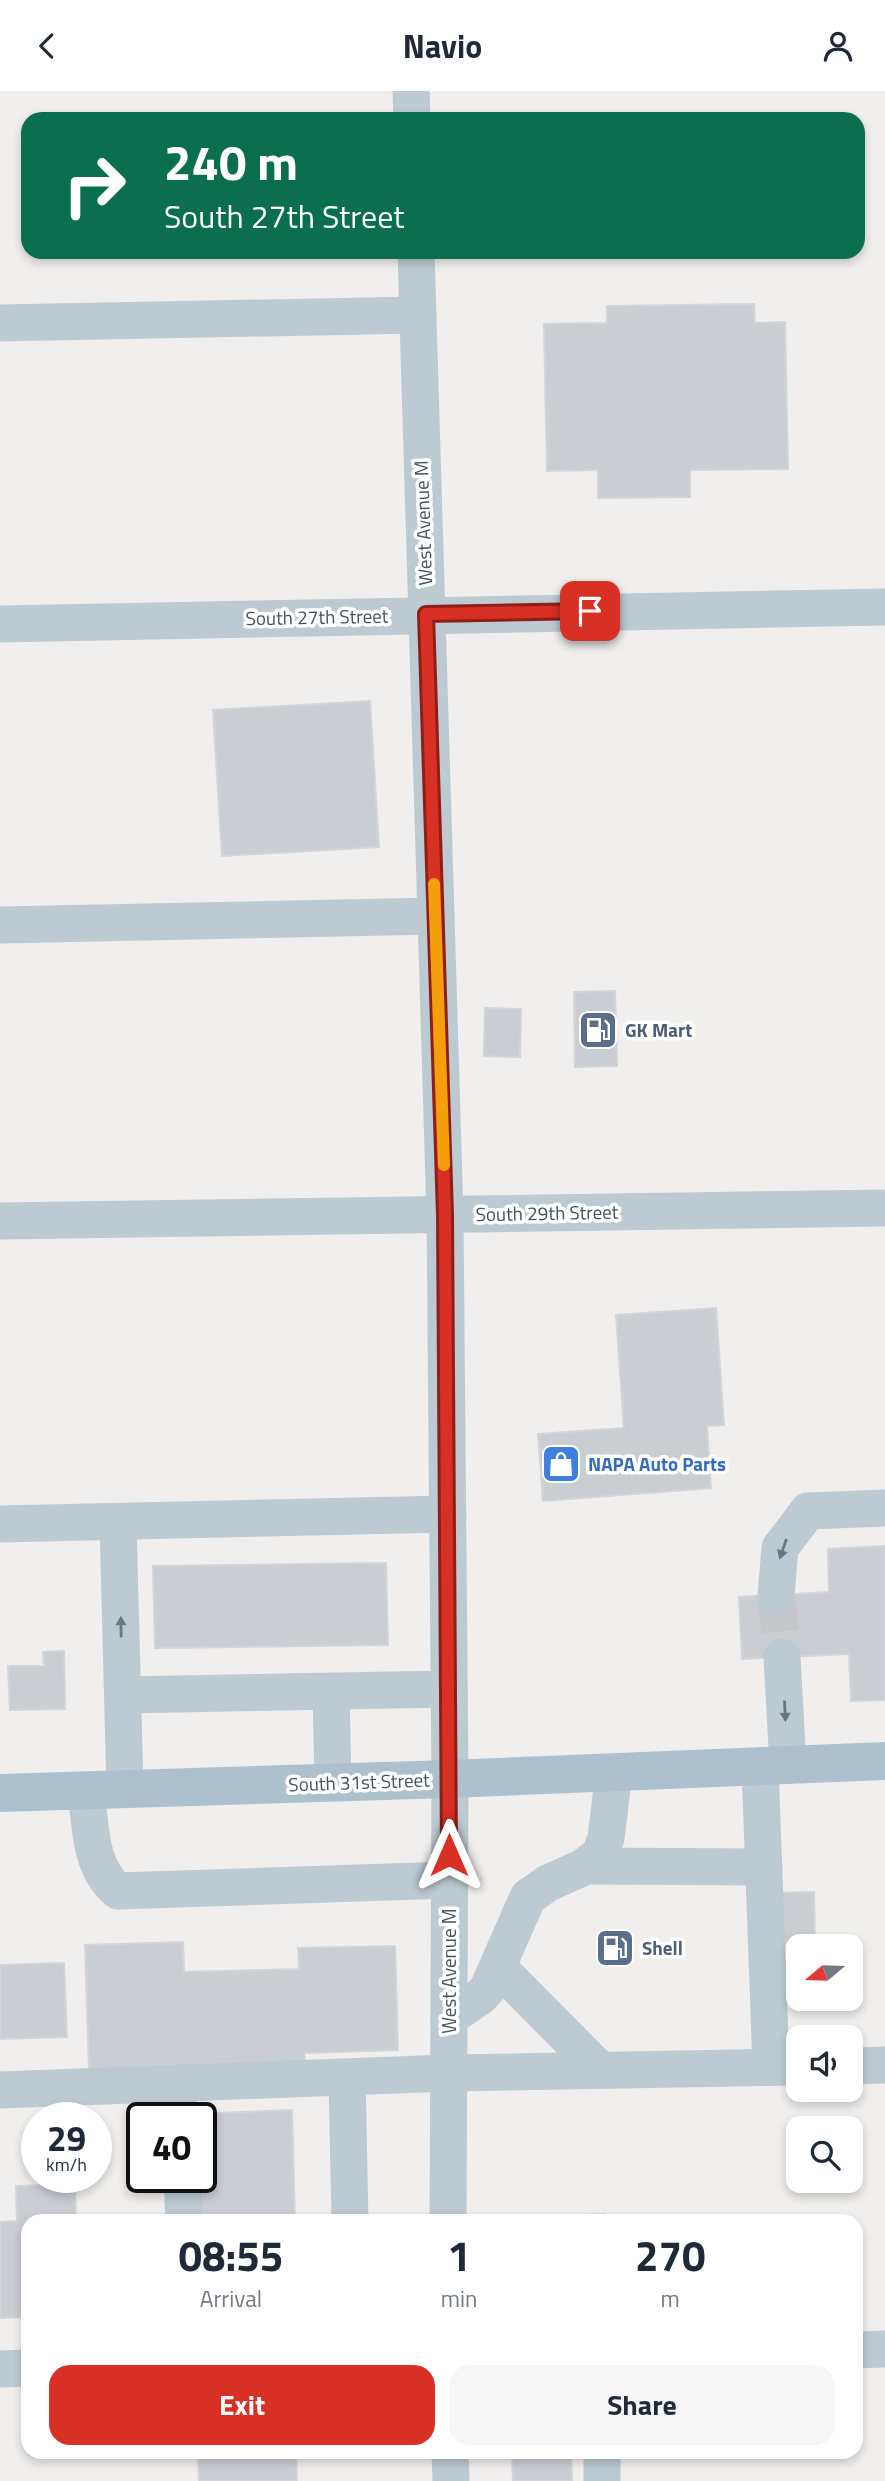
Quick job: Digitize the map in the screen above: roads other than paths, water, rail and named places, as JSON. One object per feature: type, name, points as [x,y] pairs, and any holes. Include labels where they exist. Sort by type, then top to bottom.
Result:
[{"type":"main road","name":"South 31st Street","points":[[0,1793],[450,1779],[885,1761]]},
{"type":"street","points":[[411,91],[412,112]]},
{"type":"street","name":"West Avenue M","points":[[416,259],[445,1215],[450,1779],[448,2214]]},
{"type":"street","points":[[0,323],[418,314]]},
{"type":"street","name":"South 27th Street","points":[[0,624],[885,607]]},
{"type":"street","points":[[0,925],[436,916]]},
{"type":"street","name":"South 29th Street","points":[[0,1221],[885,1208]]},
{"type":"street","points":[[776,1595],[780,1548],[808,1511],[885,1508]]},
{"type":"street","points":[[0,1524],[447,1514]]},
{"type":"street","points":[[118,1522],[125,1789]]},
{"type":"street","points":[[0,2090],[178,2101],[348,2078],[449,2073],[785,2067],[764,1867],[782,1657]]},
{"type":"street","points":[[123,1695],[449,1689]]},
{"type":"street","points":[[331,1691],[333,1783]]},
{"type":"street","points":[[449,2018],[480,1997],[498,1967],[528,1897],[548,1883],[585,1866],[604,1847],[614,1772]]},
{"type":"street","points":[[86,1791],[96,1862],[105,1881],[118,1891],[449,1880]]},
{"type":"street","points":[[585,1866],[764,1867]]},
{"type":"street","points":[[498,1967],[600,2070]]},
{"type":"street","points":[[863,2066],[885,2065]]},
{"type":"street","points":[[348,2078],[350,2214]]},
{"type":"street","points":[[183,2193],[184,2214]]},
{"type":"street","points":[[863,2350],[885,2349]]},
{"type":"street","points":[[0,2369],[21,2368]]},
{"type":"street","points":[[450,2459],[451,2481]]},
{"type":"street","points":[[602,2481],[603,2459]]},
{"type":"tunnel","points":[[776,1595],[782,1657]]},
{"type":"place","name":"GK Mart","points":[[598,1030]]},
{"type":"place","name":"NAPA Auto Parts","points":[[561,1464]]},
{"type":"place","name":"Shell","points":[[615,1948]]}]
